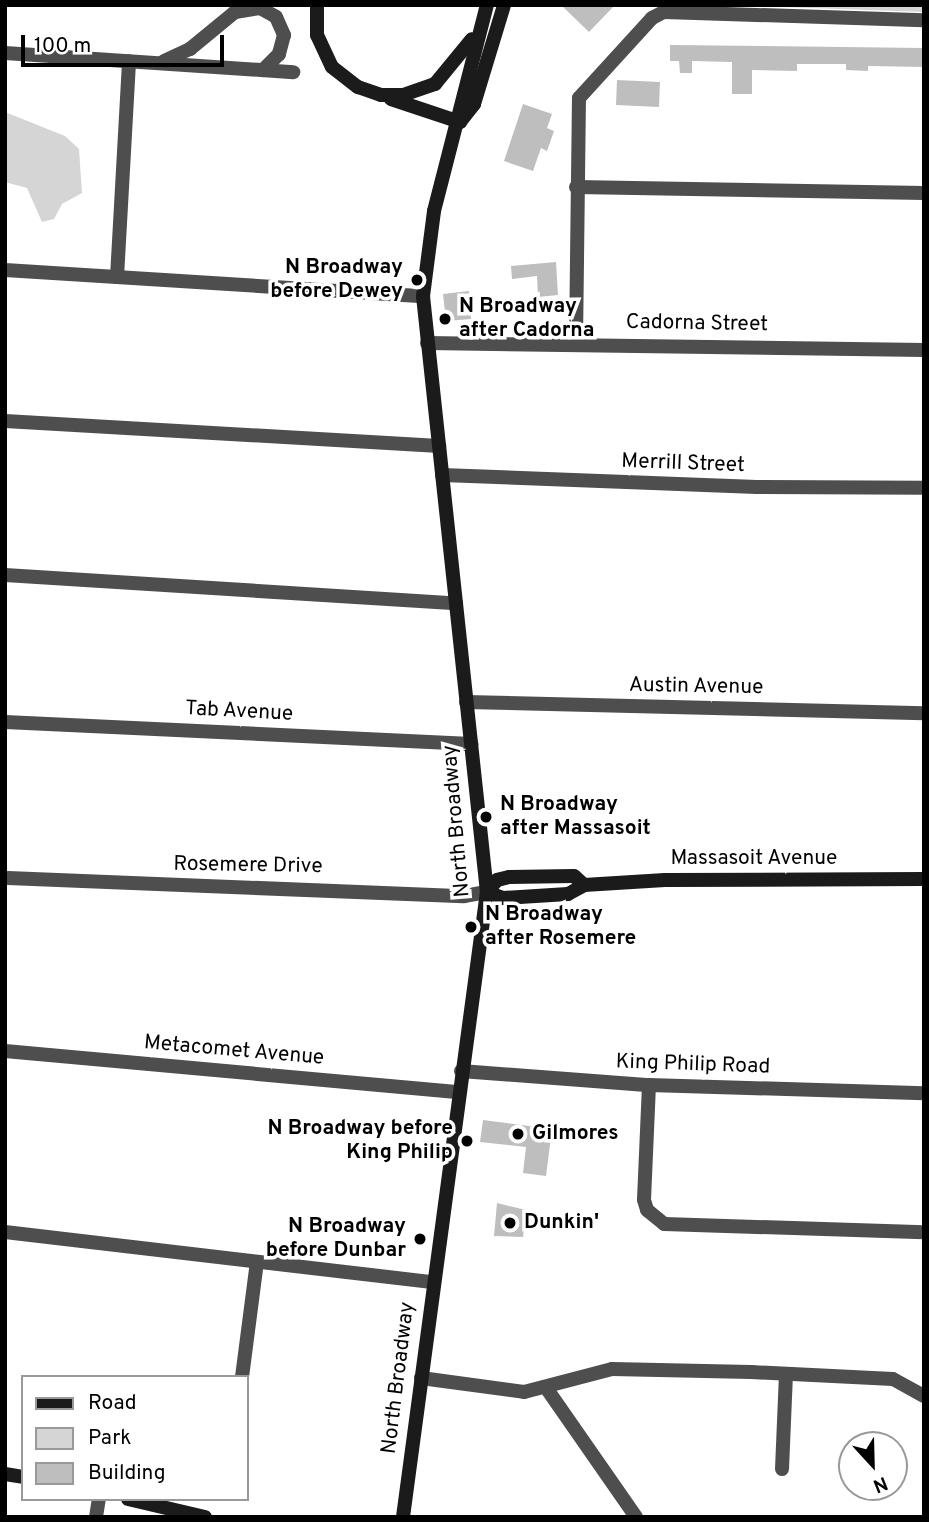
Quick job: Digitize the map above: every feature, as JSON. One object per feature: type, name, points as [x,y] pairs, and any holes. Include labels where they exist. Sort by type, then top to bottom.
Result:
[{"type":"main road","points":[[317,5],[317,36],[326,57],[339,74],[369,92],[460,122]]},
{"type":"main road","points":[[369,92],[403,96],[435,83],[465,51],[487,5]]},
{"type":"main road","name":"North Broadway","points":[[402,1517],[487,892],[423,296],[434,211],[460,122],[461,100],[487,5]]},
{"type":"main road","name":"North Broadway","points":[[460,122],[474,103],[504,5]]},
{"type":"main road","name":"Massasoit Avenue","points":[[487,892],[503,898],[568,894],[584,885],[924,879]]},
{"type":"main road","points":[[137,1501],[205,1517]]},
{"type":"street","points":[[156,63],[190,49],[234,12],[260,8],[273,14],[284,35],[279,54],[263,71]]},
{"type":"street","points":[[576,342],[579,99],[658,13],[924,20]]},
{"type":"street","points":[[5,53],[293,72]]},
{"type":"street","points":[[117,277],[129,61]]},
{"type":"street","points":[[576,187],[924,193]]},
{"type":"street","points":[[5,270],[423,296]]},
{"type":"street","name":"Cadorna Street","points":[[427,343],[576,342],[924,350]]},
{"type":"street","points":[[5,421],[439,446]]},
{"type":"street","name":"Merrill Street","points":[[442,475],[716,486],[924,488]]},
{"type":"street","points":[[5,575],[456,603]]},
{"type":"street","name":"Austin Avenue","points":[[466,702],[924,713]]},
{"type":"street","name":"Tab Avenue","points":[[5,722],[471,744]]},
{"type":"street","name":"Rosemere Drive","points":[[8,878],[464,896],[487,892]]},
{"type":"street","name":"Metacomet Avenue","points":[[5,1051],[459,1092]]},
{"type":"street","name":"King Philip Road","points":[[461,1071],[649,1085],[924,1093]]},
{"type":"street","points":[[649,1085],[644,1200],[647,1210],[664,1224],[924,1232]]},
{"type":"street","points":[[5,1232],[432,1282]]},
{"type":"street","points":[[242,1375],[257,1262]]},
{"type":"street","points":[[421,1378],[524,1392],[547,1389],[612,1369],[786,1375],[893,1379],[924,1396]]},
{"type":"street","points":[[782,1469],[786,1375]]},
{"type":"street","points":[[547,1389],[636,1517]]},
{"type":"green space","points":[[924,5],[924,12],[756,6]]},
{"type":"green space","points":[[5,112],[65,136],[79,149],[82,193],[62,204],[54,219],[42,222],[27,188],[5,182]]},
{"type":"building","points":[[561,5],[615,5],[589,32]]},
{"type":"building","points":[[670,45],[924,48],[924,67],[868,66],[868,71],[846,70],[846,64],[797,64],[797,71],[752,70],[752,94],[732,94],[732,62],[692,61],[692,73],[680,73],[679,61],[670,61]]},
{"type":"building","points":[[617,80],[660,82],[659,107],[616,105]]},
{"type":"building","points":[[523,104],[552,114],[547,128],[554,131],[547,151],[541,148],[533,171],[504,161]]},
{"type":"building","points":[[556,262],[558,295],[538,297],[537,276],[512,279],[511,266]]},
{"type":"building","points":[[469,291],[471,319],[446,321],[443,294]]},
{"type":"building","points":[[483,1120],[552,1129],[546,1176],[523,1173],[526,1147],[480,1142]]},
{"type":"building","name":"Dunkin'","points":[[497,1203],[526,1210],[523,1237],[494,1236]]},
{"type":"place","name":"N Broadway before Dewey","points":[[417,280]]},
{"type":"place","name":"N Broadway after Cadorna","points":[[445,319]]},
{"type":"place","name":"N Broadway after Massasoit","points":[[486,817]]},
{"type":"place","name":"N Broadway after Rosemere","points":[[471,927]]},
{"type":"place","name":"Gilmores","points":[[518,1134]]},
{"type":"place","name":"N Broadway before King Philip","points":[[467,1141]]},
{"type":"place","name":"Dunkin'","points":[[510,1223]]},
{"type":"place","name":"N Broadway before Dunbar","points":[[420,1239]]}]
